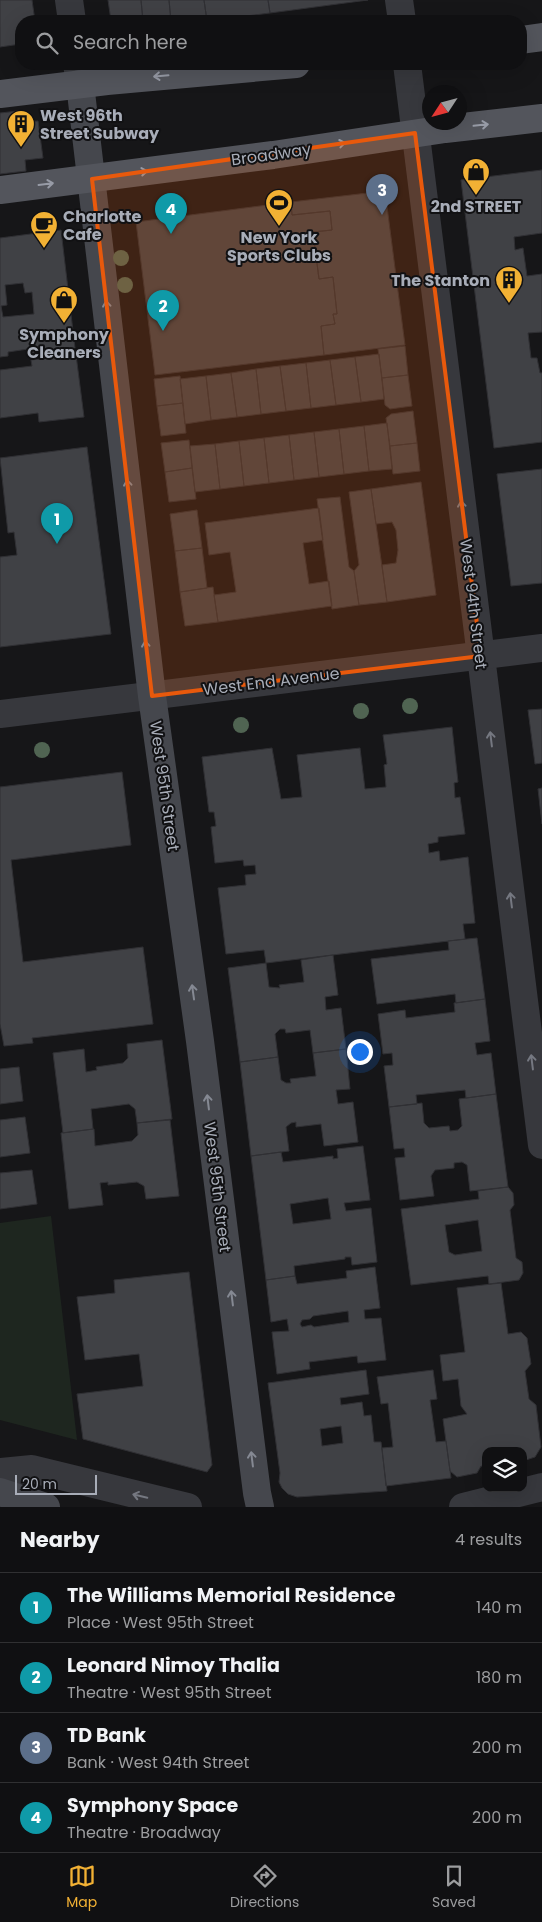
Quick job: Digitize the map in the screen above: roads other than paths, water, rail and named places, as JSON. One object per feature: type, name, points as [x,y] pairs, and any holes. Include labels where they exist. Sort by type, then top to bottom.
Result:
[{"type":"main road","points":[[527,39],[542,37]]},
{"type":"main road","points":[[0,94],[78,74],[165,70]]},
{"type":"main road","name":"West 95th Street","points":[[78,74],[152,696],[200,1041],[255,1483],[260,1507]]},
{"type":"main road","name":"Broadway","points":[[0,190],[92,179],[415,133],[542,118]]},
{"type":"main road","points":[[0,1492],[46,1507]]},
{"type":"street","points":[[69,0],[71,15]]},
{"type":"street","points":[[399,0],[401,15]]},
{"type":"street","name":"West 94th Street","points":[[408,70],[542,1145]]},
{"type":"street","name":"West End Avenue","points":[[0,714],[542,648]]},
{"type":"street","points":[[0,1472],[32,1469],[188,1507]]},
{"type":"street","points":[[463,1507],[542,1487]]},
{"type":"place","name":"West 96th Street Subway","points":[[21,148]]},
{"type":"place","name":"2nd STREET","points":[[476,196]]},
{"type":"place","name":"TD Bank","points":[[382,215]]},
{"type":"place","name":"New York Sports Clubs","points":[[279,227]]},
{"type":"place","name":"Symphony Space","points":[[171,234]]},
{"type":"place","name":"Charlotte Cafe","points":[[44,249]]},
{"type":"place","name":"The Stanton","points":[[509,304]]},
{"type":"place","name":"Symphony Cleaners","points":[[64,324]]},
{"type":"place","name":"Leonard Nimoy Thalia","points":[[163,331]]},
{"type":"place","name":"The Williams Memorial Residence","points":[[57,544]]}]
